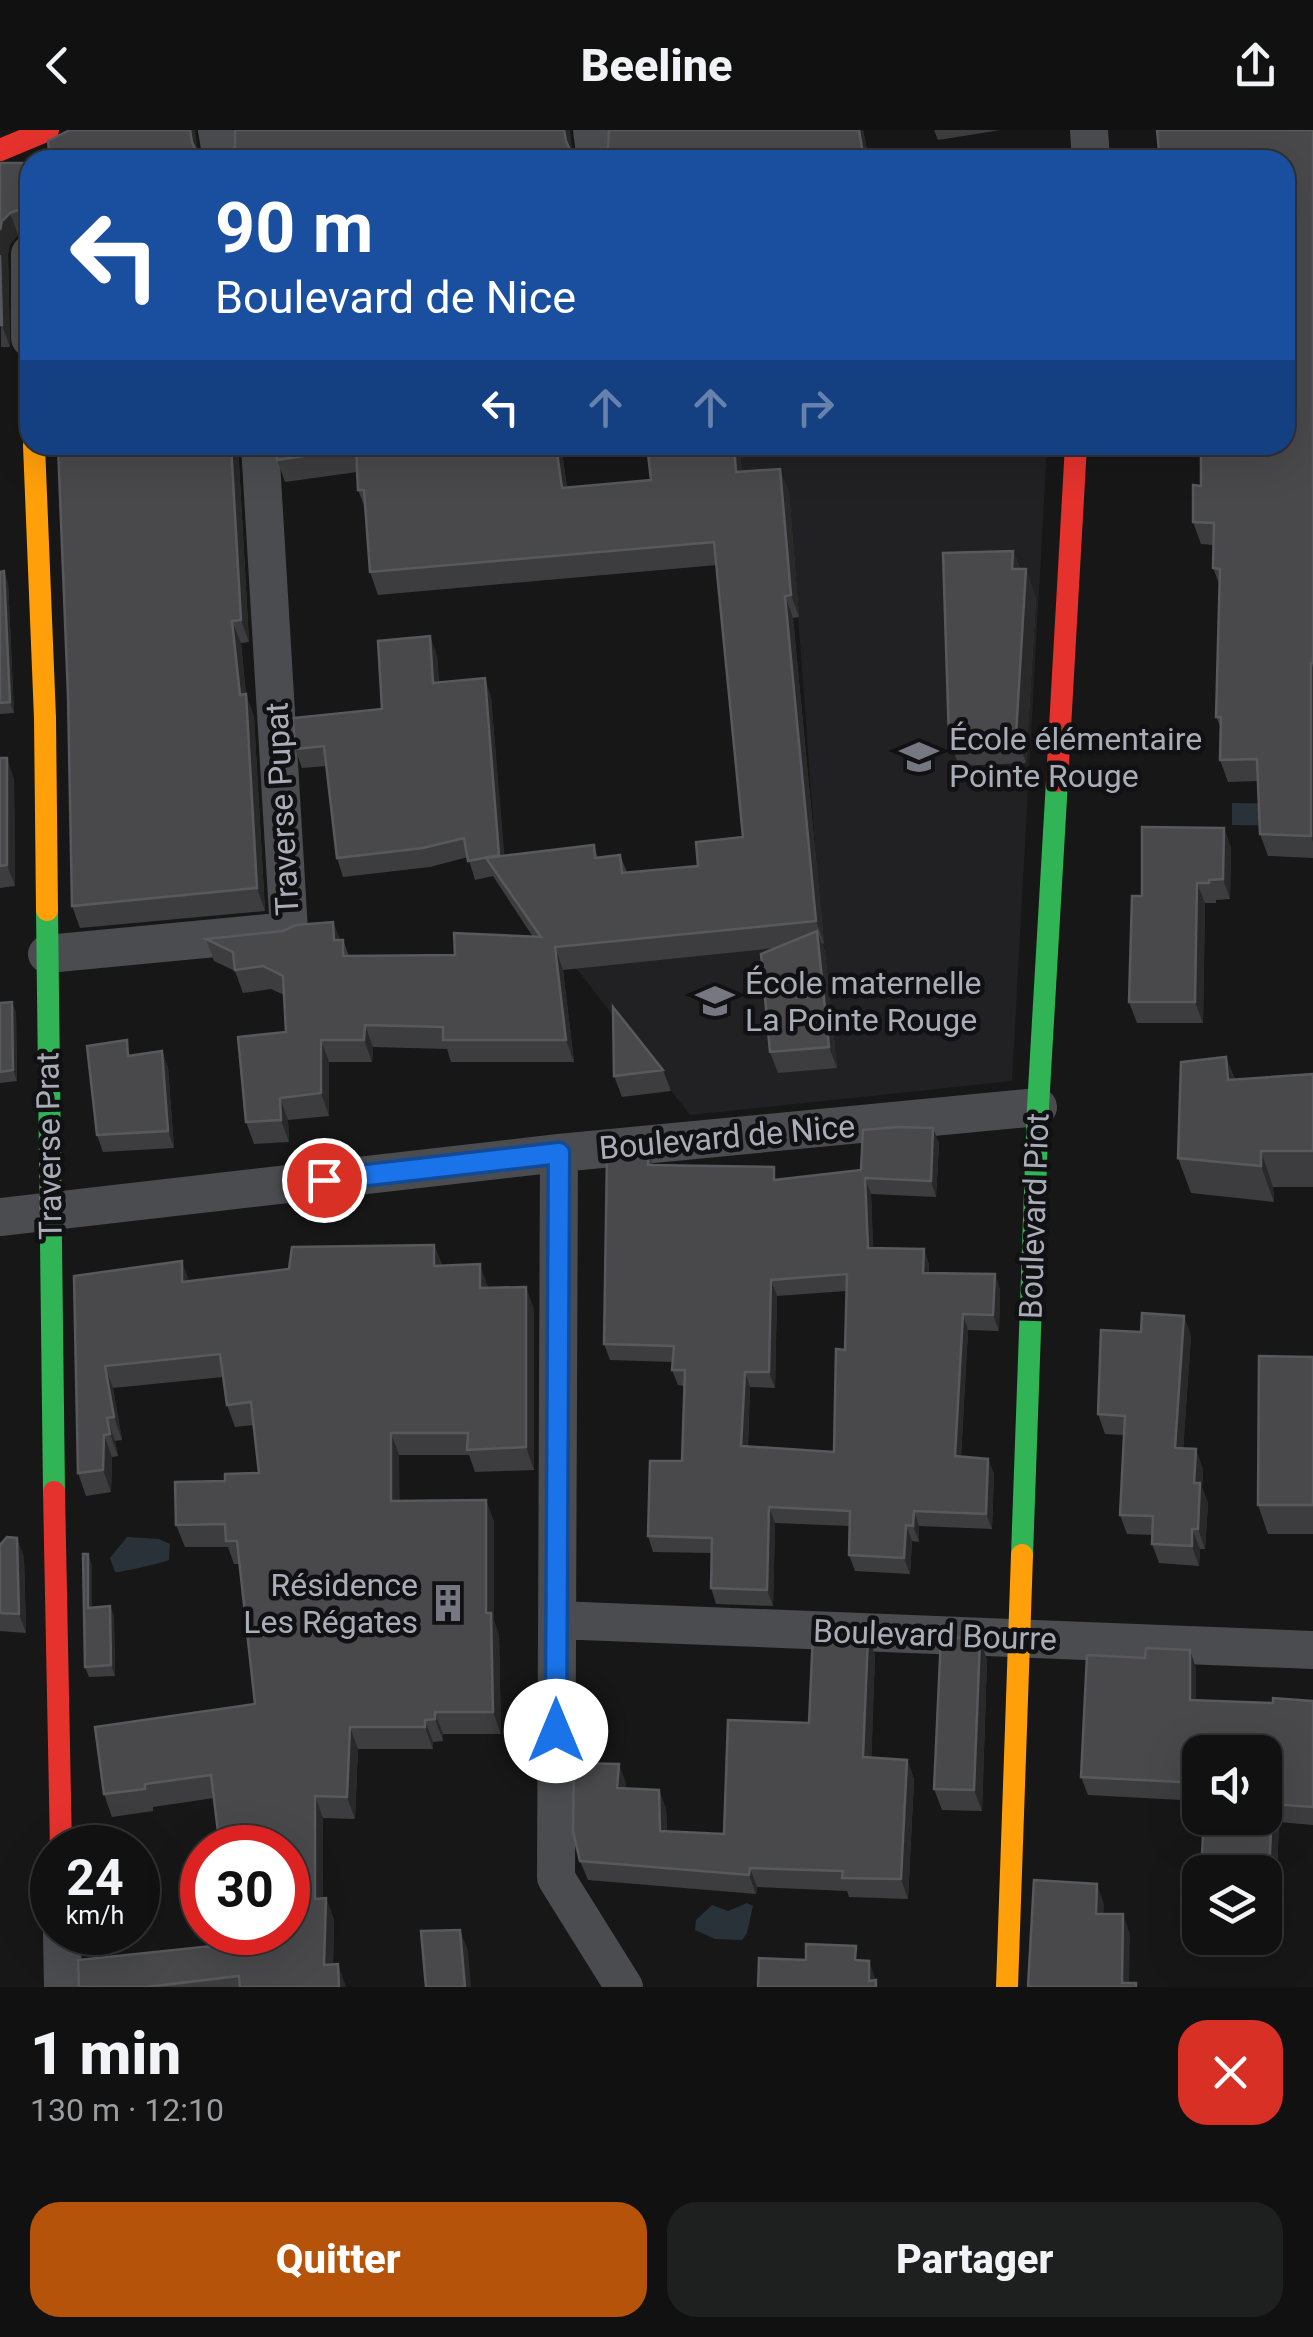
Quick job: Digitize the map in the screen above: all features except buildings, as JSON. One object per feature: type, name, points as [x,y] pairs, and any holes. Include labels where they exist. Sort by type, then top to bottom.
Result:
[{"type":"street","name":"Traverse Prat","points":[[44,455],[49,1211],[61,1825]]},
{"type":"street","name":"Traverse Pupat","points":[[47,954],[289,931],[261,455]]},
{"type":"street","name":"Boulevard Piot","points":[[1007,1987],[1038,1108],[1075,455]]},
{"type":"street","name":"Boulevard de Nice","points":[[0,1216],[559,1153],[1038,1108]]},
{"type":"street","points":[[559,1153],[556,1878],[624,1987]]},
{"type":"street","name":"Boulevard Bourre","points":[[557,1620],[1313,1650]]},
{"type":"street","points":[[62,1955],[63,1987]]},
{"type":"shaded area","name":"École élémentaire Pointe Rouge","points":[[682,455],[1046,455],[1012,1081],[690,1115],[528,906],[817,873],[789,492]]},
{"type":"shaded area","points":[[1232,803],[1286,804],[1286,826],[1232,825]]},
{"type":"shaded area","points":[[127,1537],[159,1539],[170,1544],[169,1560],[115,1572],[110,1558]]},
{"type":"shaded area","points":[[747,1903],[753,1906],[742,1940],[715,1939],[695,1930],[696,1920],[712,1905],[728,1911]]},
{"type":"traffic: fast","points":[[1022,1555],[1038,1107],[1057,781]]},
{"type":"traffic: fast","points":[[47,910],[54,1492]]},
{"type":"traffic: slow","points":[[34,455],[45,718],[47,910]]},
{"type":"traffic: slow","points":[[1007,1987],[1022,1555]]},
{"type":"traffic: jam","points":[[0,150],[48,130]]},
{"type":"traffic: jam","points":[[1057,781],[1075,455]]},
{"type":"traffic: jam","points":[[54,1492],[61,1825]]},
{"type":"place","name":"École élémentaire Pointe Rouge","points":[[919,757]]},
{"type":"place","name":"École maternelle La Pointe Rouge","points":[[715,1001]]},
{"type":"place","name":"Résidence Les Régates","points":[[448,1603]]},
{"type":"route","points":[[324,1180],[559,1153],[556,1731]]}]
